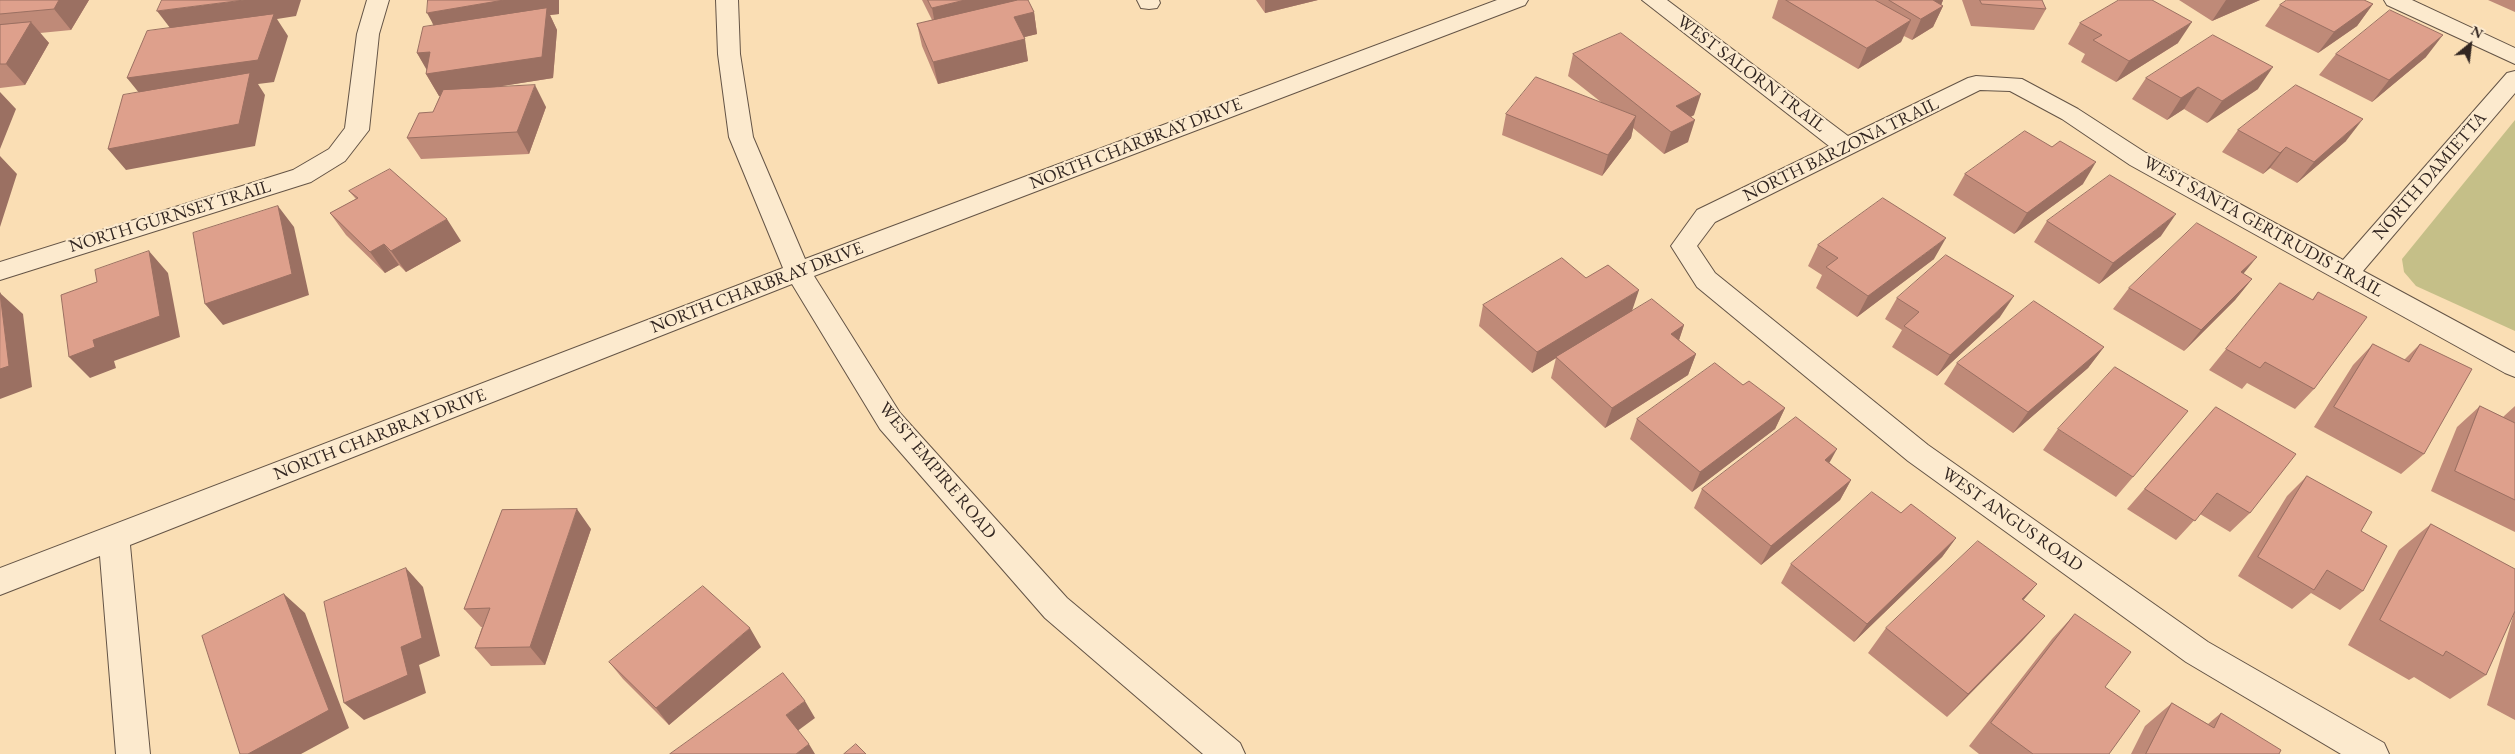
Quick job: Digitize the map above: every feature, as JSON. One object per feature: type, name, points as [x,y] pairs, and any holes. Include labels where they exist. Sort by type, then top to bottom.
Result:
[{"type":"street","name":"NORTH GURNSEY TRAIL","points":[[0,271],[302,176],[336,155],[357,130],[368,34],[378,0]]},
{"type":"street","name":"WEST EMPIRE ROAD","points":[[727,0],[728,54],[741,136],[798,272],[890,420],[1056,608],[1228,754]]},
{"type":"street","name":"NORTH CHARBRAY DRIVE","points":[[0,582],[798,272],[1517,0]]},
{"type":"street","name":"WEST SALORN TRAIL","points":[[1653,0],[1848,148]]},
{"type":"street","points":[[2395,0],[2515,58]]},
{"type":"street","name":"NORTH DAMIETTA","points":[[2346,274],[2515,78]]},
{"type":"street","name":"NORTH BARZONA TRAIL","points":[[1684,246],[1706,216],[1848,148],[1976,83],[2014,84]]},
{"type":"street","name":"WEST SANTA GERTRUDIS TRAIL","points":[[2014,84],[2070,114],[2138,159],[2515,366]]},
{"type":"street","name":"WEST ANGUS ROAD","points":[[1684,246],[1706,280],[1918,453],[2197,652],[2372,754]]},
{"type":"street","points":[[114,538],[132,754]]},
{"type":"shaded area","points":[[2515,120],[2515,331],[2416,286],[2404,272],[2402,259]]},
{"type":"building","points":[[0,0],[59,0],[54,9],[0,14]]},
{"type":"building","points":[[162,0],[244,0],[157,11]]},
{"type":"building","points":[[428,0],[504,0],[427,13]]},
{"type":"building","points":[[928,0],[965,0],[932,8]]},
{"type":"building","points":[[1018,0],[1028,0],[1034,12],[1014,17],[1025,39],[933,62],[917,24]]},
{"type":"building","points":[[1786,0],[1875,0],[1911,20],[1867,48]]},
{"type":"building","points":[[1889,0],[1933,0],[1943,6],[1921,19]]},
{"type":"building","points":[[1980,0],[2042,0],[2046,9],[1982,4]]},
{"type":"building","points":[[2119,0],[2152,0],[2192,22],[2129,61],[2093,40],[2102,35],[2080,23]]},
{"type":"building","points":[[2287,0],[2364,0],[2373,4],[2334,32],[2280,5]]},
{"type":"building","points":[[547,8],[542,57],[426,74],[430,52],[417,53],[423,27]]},
{"type":"building","points":[[2390,10],[2443,35],[2389,80],[2336,54]]},
{"type":"building","points":[[274,14],[258,60],[127,78],[147,31]]},
{"type":"building","points":[[31,22],[6,64],[0,64],[0,25]]},
{"type":"building","points":[[1621,33],[1701,94],[1676,106],[1695,120],[1671,132],[1573,54]]},
{"type":"building","points":[[2213,35],[2273,67],[2222,101],[2198,87],[2181,98],[2146,78]]},
{"type":"building","points":[[250,73],[239,124],[108,149],[123,95]]},
{"type":"building","points":[[1536,77],[1636,116],[1608,155],[1506,114]]},
{"type":"building","points":[[535,85],[517,132],[407,138],[419,113],[433,112],[443,90]]},
{"type":"building","points":[[2296,85],[2363,119],[2314,162],[2286,147],[2280,153],[2238,130]]},
{"type":"building","points":[[2025,131],[2052,147],[2060,141],[2096,162],[2027,213],[1965,174]]},
{"type":"building","points":[[390,169],[447,219],[391,251],[384,244],[370,252],[330,213],[358,198],[349,191]]},
{"type":"building","points":[[2110,175],[2176,214],[2113,263],[2047,221]]},
{"type":"building","points":[[1883,198],[1946,238],[1868,296],[1826,267],[1838,258],[1818,245]]},
{"type":"building","points":[[278,206],[292,274],[205,304],[193,233]]},
{"type":"building","points":[[2197,223],[2257,257],[2241,272],[2252,279],[2201,330],[2129,288]]},
{"type":"building","points":[[149,251],[160,316],[93,340],[95,347],[69,357],[61,295],[97,282],[95,270]]},
{"type":"building","points":[[1946,255],[2014,296],[1950,355],[1904,326],[1919,312],[1897,298]]},
{"type":"building","points":[[1562,258],[1586,278],[1608,265],[1639,290],[1537,352],[1483,305]]},
{"type":"building","points":[[2280,283],[2313,300],[2318,292],[2367,317],[2314,389],[2265,362],[2260,368],[2226,349]]},
{"type":"building","points":[[0,293],[9,366],[0,369]]},
{"type":"building","points":[[1652,299],[1684,325],[1671,334],[1696,354],[1612,408],[1556,357]]},
{"type":"building","points":[[2034,301],[2104,347],[2028,412],[1957,363]]},
{"type":"building","points":[[2373,344],[2409,362],[2420,344],[2472,369],[2424,454],[2334,407]]},
{"type":"building","points":[[1715,363],[1743,385],[1749,381],[1785,408],[1700,472],[1637,419]]},
{"type":"building","points":[[2115,367],[2188,411],[2133,477],[2058,429]]},
{"type":"building","points":[[2480,406],[2515,423],[2515,500],[2455,471]]},
{"type":"building","points":[[2216,407],[2296,454],[2250,513],[2217,493],[2195,521],[2145,489]]},
{"type":"building","points":[[1796,417],[1837,449],[1825,460],[1851,480],[1771,546],[1702,489]]},
{"type":"building","points":[[2307,476],[2372,512],[2361,531],[2387,546],[2363,591],[2327,570],[2314,590],[2258,557]]},
{"type":"building","points":[[1872,492],[1901,513],[1911,504],[1956,538],[1867,624],[1791,564]]},
{"type":"building","points":[[577,509],[530,647],[475,648],[490,608],[464,609],[502,510]]},
{"type":"building","points":[[2431,524],[2515,569],[2515,611],[2486,675],[2446,651],[2443,656],[2380,620]]},
{"type":"building","points":[[1978,541],[2037,584],[2022,599],[2045,616],[1968,694],[1886,628]]},
{"type":"building","points":[[406,568],[422,638],[401,647],[408,675],[344,703],[324,602]]},
{"type":"building","points":[[703,586],[750,628],[656,708],[609,662]]},
{"type":"building","points":[[284,594],[329,710],[248,754],[240,754],[202,636]]},
{"type":"building","points":[[2075,614],[2131,652],[2105,687],[2140,711],[2109,754],[2033,754],[1991,723]]},
{"type":"building","points":[[783,673],[805,701],[786,715],[809,744],[796,754],[670,754]]},
{"type":"building","points":[[2172,703],[2214,728],[2221,713],[2281,750],[2279,754],[2146,754]]},
{"type":"building","points":[[856,744],[866,754],[844,754]]}]
